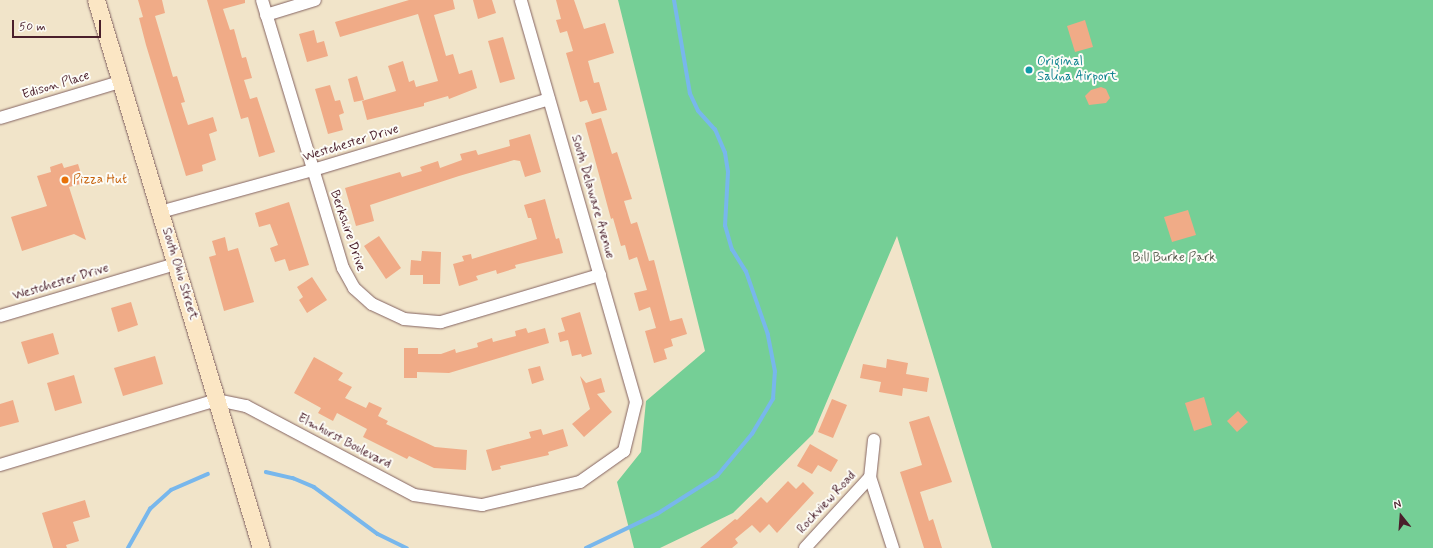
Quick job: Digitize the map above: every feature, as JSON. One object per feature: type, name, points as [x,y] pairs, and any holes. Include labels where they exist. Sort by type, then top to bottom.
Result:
[{"type":"main road","name":"South Ohio Street","points":[[96,0],[261,548]]},
{"type":"street","name":"Berkshire Drive","points":[[262,0],[342,268],[354,288],[372,304],[404,319],[441,322],[600,275]]},
{"type":"street","points":[[266,15],[315,0]]},
{"type":"street","name":"South Delaware Avenue","points":[[521,0],[636,402]]},
{"type":"street","name":"Edison Place","points":[[0,118],[120,82]]},
{"type":"street","name":"Westchester Drive","points":[[160,212],[313,170],[549,99]]},
{"type":"street","name":"Westchester Drive","points":[[0,316],[176,264]]},
{"type":"street","name":"Elmhurst Boulevard","points":[[0,465],[217,400],[246,406],[414,495],[482,505],[580,482],[624,451],[636,402]]},
{"type":"street","points":[[874,440],[870,477],[892,548]]},
{"type":"street","name":"Rockview Road","points":[[805,548],[870,477]]},
{"type":"green space","name":"Bill Burke Park","points":[[618,0],[1433,0],[1433,548],[992,548],[897,236],[813,434],[733,513],[660,548],[634,548],[617,482],[641,452],[646,401],[705,351]]},
{"type":"building","points":[[138,0],[162,0],[165,13],[155,16],[173,77],[177,76],[185,102],[181,103],[188,125],[213,117],[217,131],[209,134],[216,160],[202,165],[203,171],[186,176],[146,45],[139,18],[143,17]]},
{"type":"building","points":[[207,0],[245,0],[245,3],[223,9],[230,30],[234,29],[242,58],[246,57],[252,78],[244,80],[250,99],[257,97],[275,152],[259,157],[248,117],[241,119]]},
{"type":"building","points":[[409,0],[453,0],[455,9],[434,15],[446,56],[453,54],[459,74],[472,70],[477,88],[449,99],[448,96],[424,103],[424,106],[367,120],[362,101],[396,91],[388,66],[403,61],[409,82],[414,80],[416,87],[438,81],[418,14],[340,37],[335,22]]},
{"type":"building","points":[[473,0],[492,0],[496,13],[478,19]]},
{"type":"building","points":[[556,0],[574,0],[584,29],[605,23],[614,53],[588,61],[594,83],[599,82],[607,110],[592,114],[587,100],[580,102],[566,53],[573,51],[567,31],[560,33],[556,20],[561,19]]},
{"type":"building","points":[[1085,20],[1093,47],[1075,52],[1067,26]]},
{"type":"building","points":[[314,30],[317,43],[324,41],[328,56],[307,62],[299,34]]},
{"type":"building","points":[[503,37],[515,79],[500,83],[488,41]]},
{"type":"building","points":[[357,76],[364,100],[354,102],[348,79]]},
{"type":"building","points":[[330,85],[335,101],[340,100],[344,113],[339,115],[343,130],[328,134],[315,89]]},
{"type":"building","points":[[1101,87],[1106,89],[1110,98],[1106,103],[1089,105],[1085,96],[1091,90]]},
{"type":"building","points":[[601,118],[612,154],[617,152],[632,199],[624,201],[631,224],[637,222],[649,261],[654,260],[670,321],[682,318],[687,334],[671,339],[673,346],[664,349],[667,359],[654,363],[645,331],[656,328],[650,307],[639,311],[634,293],[647,290],[637,257],[629,260],[625,245],[621,246],[613,218],[611,219],[585,123]]},
{"type":"building","points":[[530,134],[541,172],[525,177],[520,161],[514,160],[459,176],[370,205],[374,221],[356,226],[345,188],[400,172],[402,177],[422,171],[420,167],[438,161],[440,168],[462,160],[460,154],[476,150],[478,155],[510,146],[509,140]]},
{"type":"building","points":[[62,163],[64,168],[78,164],[84,183],[69,187],[86,240],[74,234],[22,251],[11,217],[47,206],[37,176],[51,172],[50,167]]},
{"type":"building","points":[[545,199],[556,239],[559,238],[563,253],[515,265],[516,268],[497,274],[496,270],[476,276],[478,280],[459,286],[453,264],[464,261],[462,256],[471,254],[472,259],[537,239],[531,218],[528,218],[524,205]]},
{"type":"building","points":[[289,202],[309,265],[289,271],[285,259],[275,262],[270,248],[278,245],[270,224],[259,227],[255,213]]},
{"type":"building","points":[[1188,210],[1196,235],[1172,242],[1164,217]]},
{"type":"building","points":[[379,236],[401,268],[386,279],[364,246]]},
{"type":"building","points":[[225,237],[228,251],[238,248],[254,302],[224,311],[209,257],[216,255],[212,241]]},
{"type":"building","points":[[422,251],[441,252],[440,284],[423,284],[423,275],[410,275],[411,260],[421,261]]},
{"type":"building","points":[[312,277],[327,300],[307,313],[299,300],[303,297],[297,287]]},
{"type":"building","points":[[131,302],[138,325],[118,332],[111,308]]},
{"type":"building","points":[[580,312],[592,354],[582,357],[581,354],[572,356],[568,340],[560,342],[558,333],[565,331],[561,318]]},
{"type":"building","points":[[526,328],[528,333],[545,328],[549,343],[449,373],[417,372],[417,378],[404,378],[404,348],[418,348],[418,354],[441,354],[455,349],[456,353],[478,347],[477,343],[492,338],[493,342],[516,336],[515,331]]},
{"type":"building","points":[[53,333],[59,354],[28,364],[21,342]]},
{"type":"building","points":[[155,356],[163,384],[123,396],[114,368]]},
{"type":"building","points":[[314,357],[343,373],[338,380],[352,387],[345,398],[366,408],[369,402],[382,408],[378,416],[388,421],[386,424],[435,447],[467,450],[466,470],[434,468],[409,456],[407,459],[363,437],[367,429],[337,413],[333,421],[318,413],[321,408],[294,393]]},
{"type":"building","points":[[887,359],[908,363],[906,374],[929,378],[927,392],[903,388],[902,396],[879,392],[881,382],[860,378],[863,364],[886,368]]},
{"type":"building","points":[[540,366],[544,380],[532,384],[528,369]]},
{"type":"building","points":[[74,375],[82,403],[55,411],[47,383]]},
{"type":"building","points":[[580,376],[586,383],[601,378],[605,392],[597,394],[612,412],[584,437],[572,424],[590,409]]},
{"type":"building","points":[[1204,397],[1212,425],[1194,431],[1185,403]]},
{"type":"building","points":[[832,399],[847,405],[833,438],[818,432]]},
{"type":"building","points":[[13,400],[19,422],[0,427],[0,404]]},
{"type":"building","points":[[1238,411],[1248,422],[1237,432],[1227,421]]},
{"type":"building","points":[[929,416],[952,482],[920,492],[929,521],[933,519],[942,548],[924,548],[900,472],[922,465],[909,422]]},
{"type":"building","points":[[541,429],[543,435],[563,429],[568,446],[548,452],[549,455],[500,466],[501,469],[492,471],[486,450],[531,438],[529,432]]},
{"type":"building","points":[[810,444],[838,460],[831,472],[818,465],[812,474],[797,466]]},
{"type":"building","points":[[788,481],[796,489],[803,482],[814,493],[777,533],[769,524],[760,533],[752,525],[735,539],[738,543],[732,548],[700,548],[735,519],[737,520],[761,497],[767,503]]},
{"type":"building","points":[[85,500],[90,517],[73,522],[79,541],[66,545],[67,548],[53,548],[42,513]]},
{"type":"waterway","points":[[586,548],[657,514],[717,476],[752,434],[773,399],[775,372],[768,335],[746,272],[732,250],[725,226],[728,172],[725,153],[715,130],[698,111],[690,94],[674,0]]},
{"type":"waterway","points":[[266,472],[293,478],[314,487],[378,534],[407,548]]},
{"type":"waterway","points":[[128,548],[150,509],[171,490],[208,474]]},
{"type":"place","name":"Original Salina Airport","points":[[1029,70]]},
{"type":"place","name":"Pizza Hut","points":[[65,180]]}]
